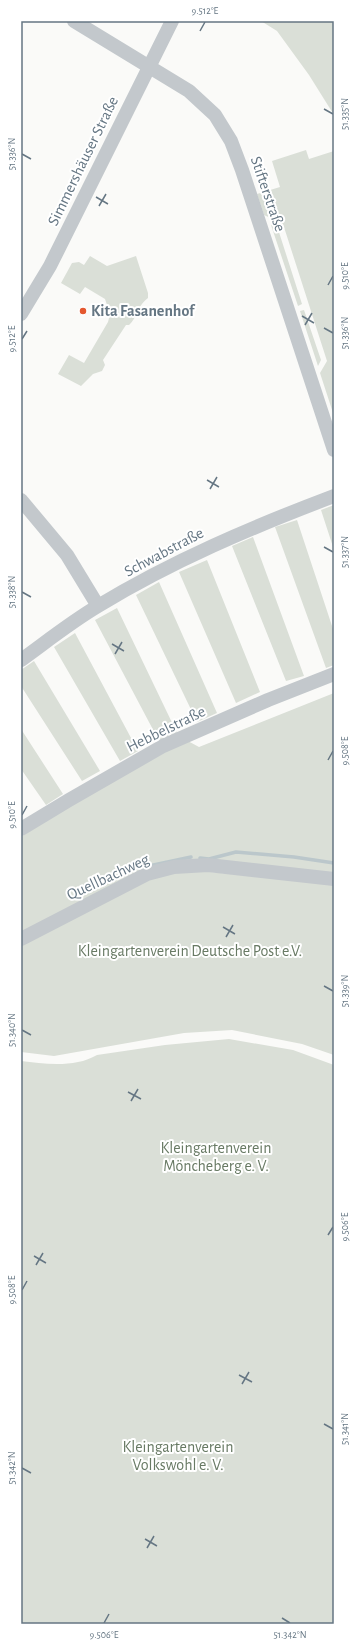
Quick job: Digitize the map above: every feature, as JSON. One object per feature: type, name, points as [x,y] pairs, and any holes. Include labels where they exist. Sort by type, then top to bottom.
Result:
[{"type":"street","name":"Stifterstraße","points":[[74,21],[190,91],[215,115],[231,141],[245,177],[334,450]]},
{"type":"street","name":"Simmershäuser Straße","points":[[21,314],[50,266],[172,21]]},
{"type":"street","name":"Schwabstraße","points":[[21,660],[98,606],[205,548],[252,527],[334,496]]},
{"type":"street","points":[[21,500],[67,555],[98,606]]},
{"type":"street","name":"Hebbelstraße","points":[[21,829],[163,746],[268,700],[334,674]]},
{"type":"street","name":"Quellbachweg","points":[[21,939],[147,874],[174,867],[208,865],[334,879]]},
{"type":"green space","points":[[261,21],[334,21],[334,115],[309,75],[277,31]]},
{"type":"green space","points":[[306,150],[309,159],[334,151],[334,416],[320,373],[327,361],[283,224],[264,215],[257,194],[280,187],[272,161]]},
{"type":"green space","points":[[272,223],[277,226],[302,304],[298,306],[271,225]]},
{"type":"green space","points":[[90,256],[107,266],[136,256],[148,293],[148,298],[141,305],[132,322],[129,325],[126,325],[103,360],[105,365],[102,371],[93,374],[81,386],[58,374],[69,355],[84,363],[108,322],[110,314],[105,299],[85,287],[80,294],[61,283],[72,263],[79,262],[84,265]]},
{"type":"green space","points":[[304,310],[321,360],[318,366],[300,311]]},
{"type":"green space","points":[[334,505],[334,550],[321,510]]},
{"type":"green space","points":[[297,520],[334,632],[334,665],[326,668],[275,527]]},
{"type":"green space","points":[[253,537],[304,676],[286,681],[232,546]]},
{"type":"green space","points":[[207,560],[260,692],[236,703],[179,572]]},
{"type":"green space","points":[[159,582],[217,713],[197,722],[136,595]]},
{"type":"green space","points":[[117,608],[177,733],[159,741],[95,620]]},
{"type":"green space","points":[[75,633],[138,751],[120,761],[54,647]]},
{"type":"green space","points":[[34,661],[100,771],[82,781],[21,686],[21,670]]},
{"type":"green space","points":[[334,693],[334,876],[190,862],[21,933],[21,837],[51,817],[186,740],[199,747]]},
{"type":"green space","points":[[21,729],[63,794],[46,805],[21,769]]},
{"type":"green space","name":"Kleingartenverein Deutsche Post e.V.","points":[[180,869],[334,884],[334,1055],[302,1044],[232,1030],[184,1033],[54,1056],[21,1052],[21,942],[141,878]]},
{"type":"green space","points":[[229,1039],[293,1050],[334,1065],[334,1624],[21,1624],[21,1061],[50,1064],[70,1063],[79,1062],[97,1055],[165,1045]]},
{"type":"waterway","points":[[200,858],[209,859],[236,852],[294,857],[334,863]]},
{"type":"waterway","points":[[144,867],[191,857]]},
{"type":"place","name":"Kita Fasanenhof","points":[[83,311]]},
{"type":"park label","name":"Kleingartenverein Möncheberg e. V.","points":[[216,1157]]},
{"type":"park label","name":"Kleingartenverein Volkswohl e. V.","points":[[178,1456]]}]
